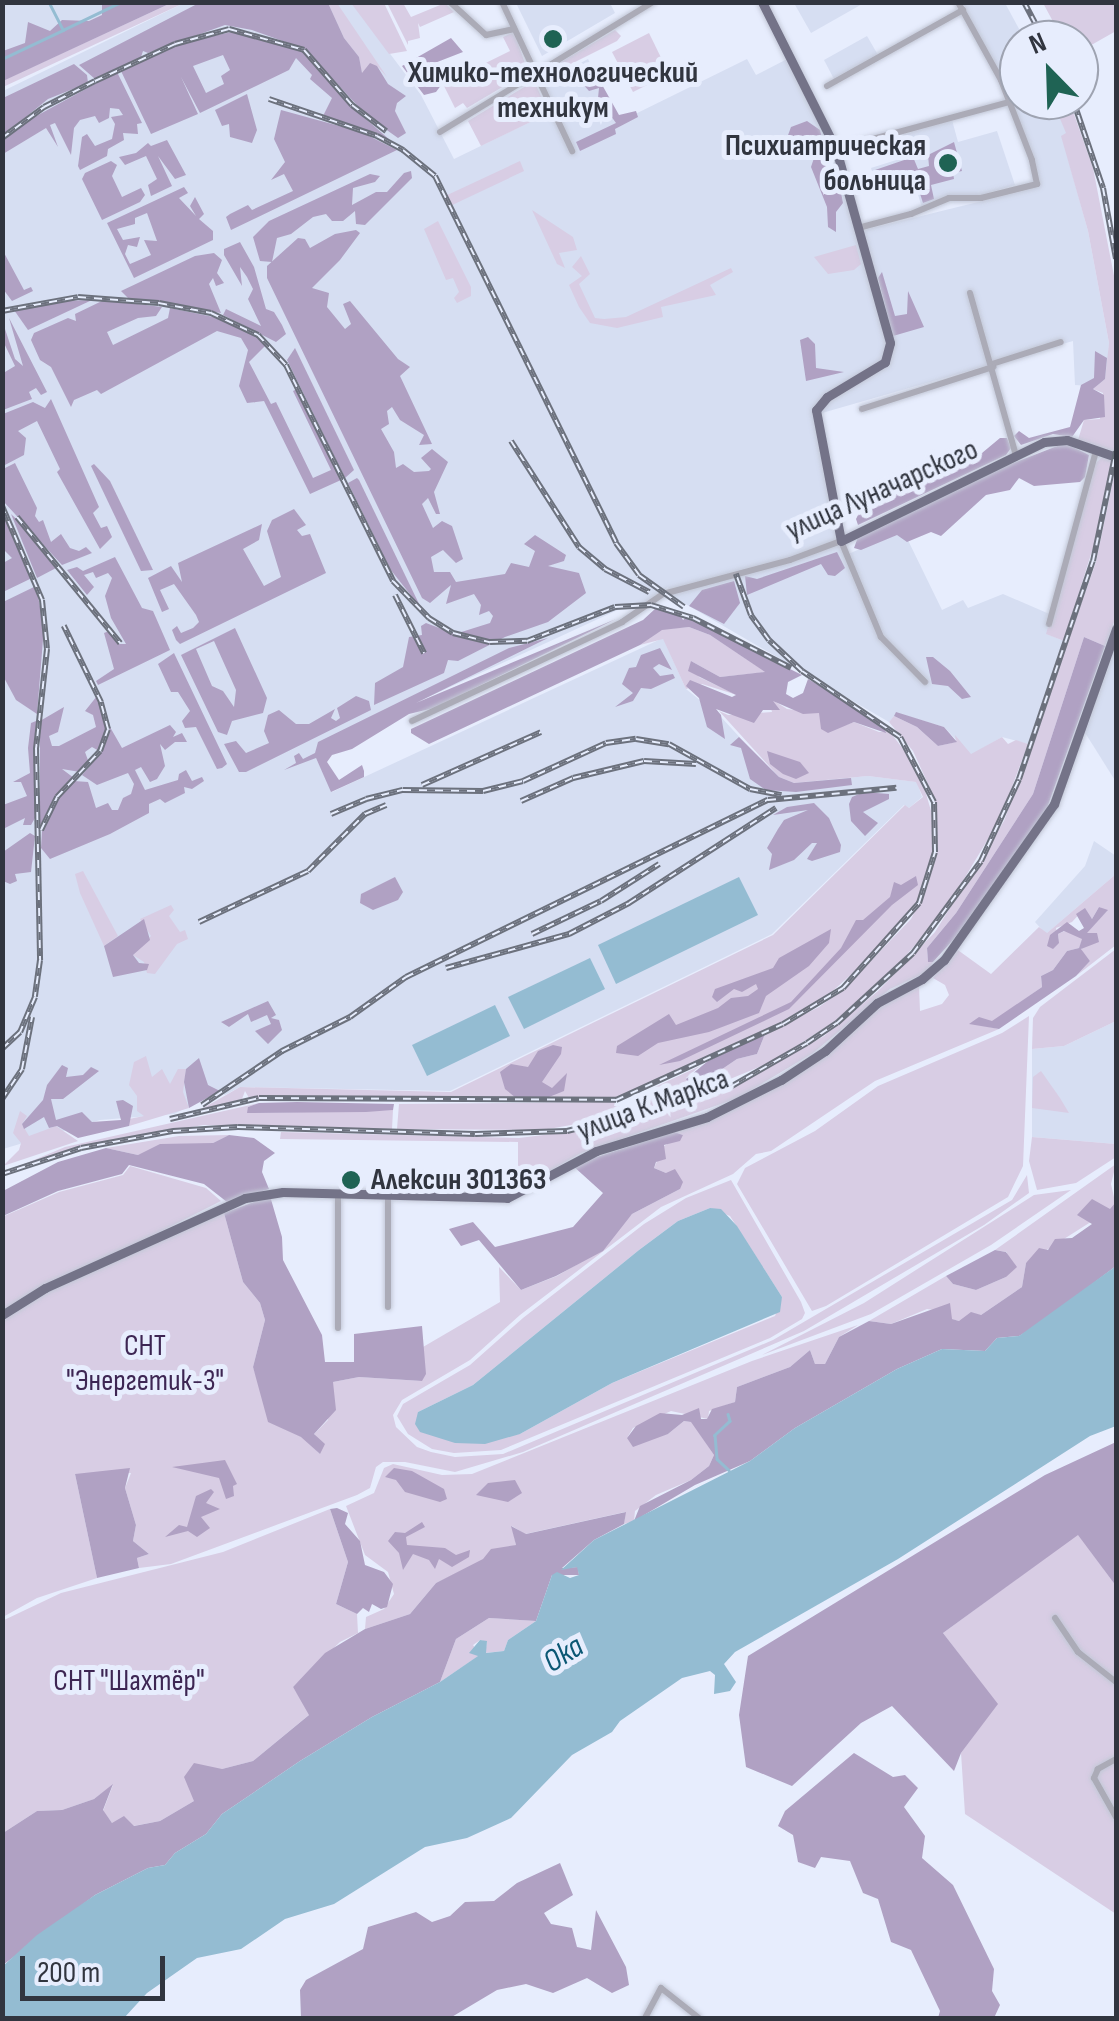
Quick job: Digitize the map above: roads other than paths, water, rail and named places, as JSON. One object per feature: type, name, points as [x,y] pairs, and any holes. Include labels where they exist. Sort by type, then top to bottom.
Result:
[{"type":"main road","points":[[762,2],[836,150],[891,349],[882,364],[827,397],[816,410],[840,541]]},
{"type":"main road","name":"улица Луначарского","points":[[840,541],[1055,439],[1116,457]]},
{"type":"main road","name":"улица К.Маркса","points":[[2,1315],[45,1288],[226,1205],[284,1192],[507,1198],[596,1151],[706,1117],[782,1080],[825,1051],[877,1004],[922,979],[944,960],[1054,804],[1116,629]]},
{"type":"street","points":[[450,2],[486,35],[514,29]]},
{"type":"street","points":[[502,2],[572,152]]},
{"type":"street","points":[[440,132],[653,2]]},
{"type":"street","points":[[828,86],[960,6],[999,82]]},
{"type":"street","points":[[836,150],[999,105]]},
{"type":"street","points":[[858,228],[911,214],[948,198],[981,198],[1037,184],[1016,120]]},
{"type":"street","points":[[970,293],[1016,456]]},
{"type":"street","points":[[862,409],[1062,342]]},
{"type":"street","points":[[1049,624],[1096,451]]},
{"type":"street","points":[[840,541],[882,637],[925,682]]},
{"type":"street","name":"улица Луначарского","points":[[412,721],[642,612],[663,594],[790,560],[840,541]]},
{"type":"street","points":[[338,1194],[338,1328]]},
{"type":"street","points":[[388,1196],[388,1307]]},
{"type":"street","points":[[1055,1618],[1078,1652],[1116,1682]]},
{"type":"street","points":[[1116,1760],[1098,1770],[1094,1778],[1116,1817]]},
{"type":"street","points":[[645,2018],[661,1988],[699,2018]]},
{"type":"water","points":[[739,877],[758,915],[616,984],[598,945]]},
{"type":"water","points":[[590,958],[605,989],[524,1029],[508,997]]},
{"type":"water","points":[[495,1005],[510,1036],[427,1076],[412,1045]]},
{"type":"water","points":[[710,1208],[721,1209],[737,1226],[782,1297],[780,1312],[612,1383],[520,1434],[485,1444],[455,1443],[420,1432],[415,1424],[418,1412],[473,1385],[639,1250],[678,1221]]},
{"type":"water","name":"Ока","points":[[1116,1266],[1116,1426],[1090,1436],[898,1559],[735,1652],[724,1664],[736,1682],[730,1691],[714,1694],[715,1675],[710,1671],[682,1678],[620,1721],[612,1732],[572,1755],[511,1818],[467,1838],[425,1847],[334,1904],[285,1919],[241,1949],[197,1958],[147,1993],[124,2018],[3,2018],[3,1966],[37,1935],[95,1895],[148,1868],[165,1865],[175,1853],[206,1834],[222,1814],[300,1761],[440,1682],[478,1656],[469,1653],[480,1640],[487,1641],[486,1653],[504,1651],[508,1640],[536,1621],[552,1575],[579,1575],[577,1567],[561,1570],[594,1540],[750,1461],[795,1428],[897,1369],[942,1349],[985,1351],[997,1338],[1019,1336]]},
{"type":"waterway","points":[[49,2],[63,30],[121,2]]},
{"type":"waterway","points":[[2,59],[63,30]]},
{"type":"waterway","points":[[728,1414],[730,1421],[715,1435],[717,1459],[729,1470]]},
{"type":"railway","points":[[1024,2],[1033,20]]},
{"type":"railway","points":[[2,138],[44,107],[95,81],[175,44],[229,29],[304,50],[352,105],[386,131]]},
{"type":"railway","points":[[269,99],[377,136],[403,150],[435,176],[616,543],[639,575],[684,607]]},
{"type":"railway","points":[[1080,120],[1103,188],[1116,259]]},
{"type":"railway","points":[[2,311],[78,297],[159,303],[211,313],[258,335],[286,365],[393,581],[429,618],[453,633],[490,642],[527,641],[615,607],[651,605],[693,618],[791,668]]},
{"type":"railway","points":[[511,441],[579,547],[605,569],[649,592]]},
{"type":"railway","points":[[2,1174],[81,1148],[173,1131],[238,1127],[475,1134],[567,1131],[691,1101],[732,1086],[807,1043],[837,1023],[913,953],[981,861],[1019,779],[1093,561],[1116,451]]},
{"type":"railway","points":[[2,506],[42,600],[47,649],[36,748],[40,960],[35,997],[20,1032],[2,1049]]},
{"type":"railway","points":[[17,517],[120,643]]},
{"type":"railway","points":[[170,1119],[259,1098],[616,1100],[783,1024],[843,988],[919,903],[935,852],[934,802],[900,737],[802,671],[769,640],[751,615],[736,574]]},
{"type":"railway","points":[[395,595],[424,653]]},
{"type":"railway","points":[[41,830],[57,797],[100,751],[108,729],[101,702],[64,626]]},
{"type":"railway","points":[[422,785],[541,732]]},
{"type":"railway","points":[[331,814],[366,799],[403,790],[483,791],[523,781],[606,743],[636,739],[669,744],[750,789],[781,795]]},
{"type":"railway","points":[[521,801],[573,778],[644,761],[696,764]]},
{"type":"railway","points":[[202,1105],[282,1051],[350,1017],[406,977],[768,800],[896,788]]},
{"type":"railway","points":[[199,922],[308,871],[365,814],[386,805]]},
{"type":"railway","points":[[446,968],[569,934],[629,903],[776,808]]},
{"type":"railway","points":[[532,934],[601,901],[659,864]]},
{"type":"railway","points":[[2,1099],[22,1069],[32,1017]]},
{"type":"place","name":"Химико-технологический техникум","points":[[553,39]]},
{"type":"place","name":"Психиатрическая больница","points":[[948,163]]},
{"type":"place","name":"Алексин 301363","points":[[351,1180]]},
{"type":"park label","name":"СНТ \"Энергетик-3\"","points":[[145,1363]]},
{"type":"park label","name":"СНТ \"Шахтёр\"","points":[[129,1681]]}]
